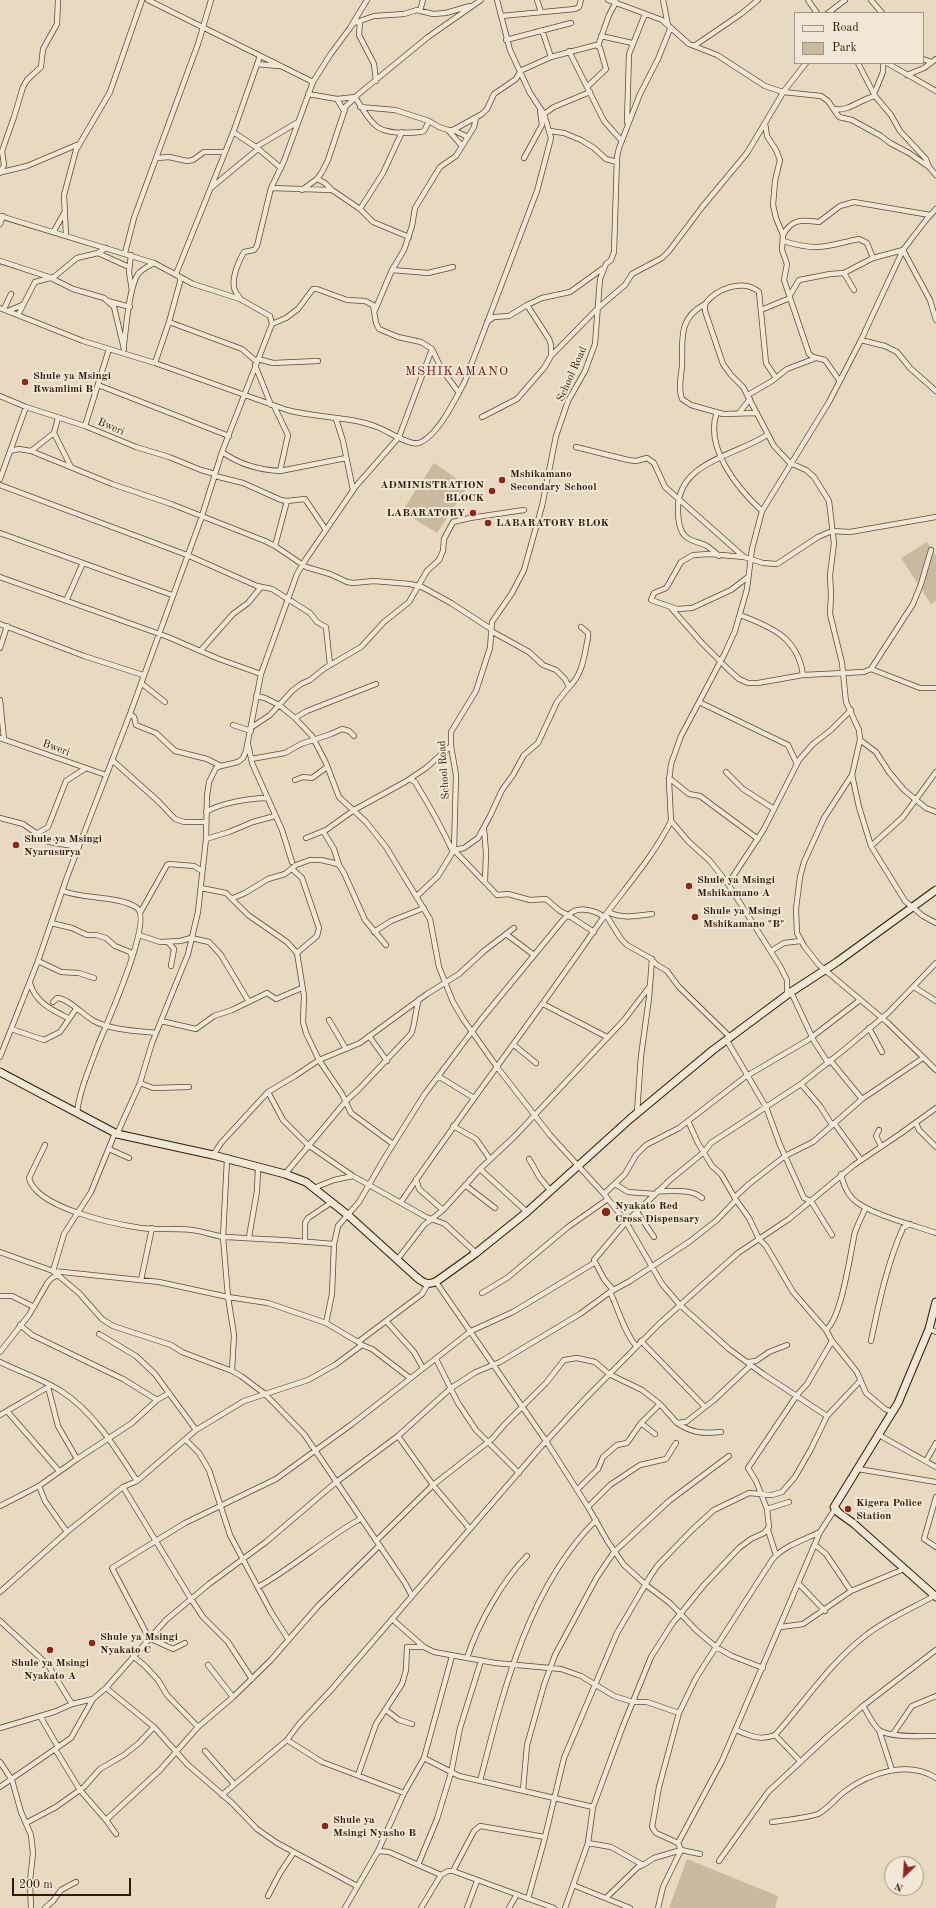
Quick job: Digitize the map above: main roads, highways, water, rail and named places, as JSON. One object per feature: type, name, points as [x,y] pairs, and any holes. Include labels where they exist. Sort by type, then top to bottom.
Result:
[{"type":"place","name":"Shule ya Msingi Rwamlimi B","points":[[25,382]]},
{"type":"place","name":"Mshikamano Secondary School","points":[[502,480]]},
{"type":"place","name":"ADMINISTRATION BLOCK","points":[[492,491]]},
{"type":"place","name":"LABARATORY","points":[[473,513]]},
{"type":"place","name":"LABARATORY BLOK","points":[[488,523]]},
{"type":"place","name":"Shule ya Msingi Nyarusurya","points":[[16,845]]},
{"type":"place","name":"Shule ya Msingi Mshikamano A","points":[[689,886]]},
{"type":"place","name":"Shule ya Msingi Mshikamano \"B\"","points":[[695,917]]},
{"type":"place","name":"Nyakato Red Cross Dispensary","points":[[606,1212]]},
{"type":"place","name":"Kigera Police Station","points":[[848,1509]]},
{"type":"place","name":"Shule ya Msingi Nyakato C","points":[[92,1643]]},
{"type":"place","name":"Shule ya Msingi Nyakato A","points":[[50,1650]]},
{"type":"place","name":"Shule ya Msingi Nyasho B","points":[[325,1826]]},
{"type":"district","name":"MSHIKAMANO","points":[[457,372]]}]
